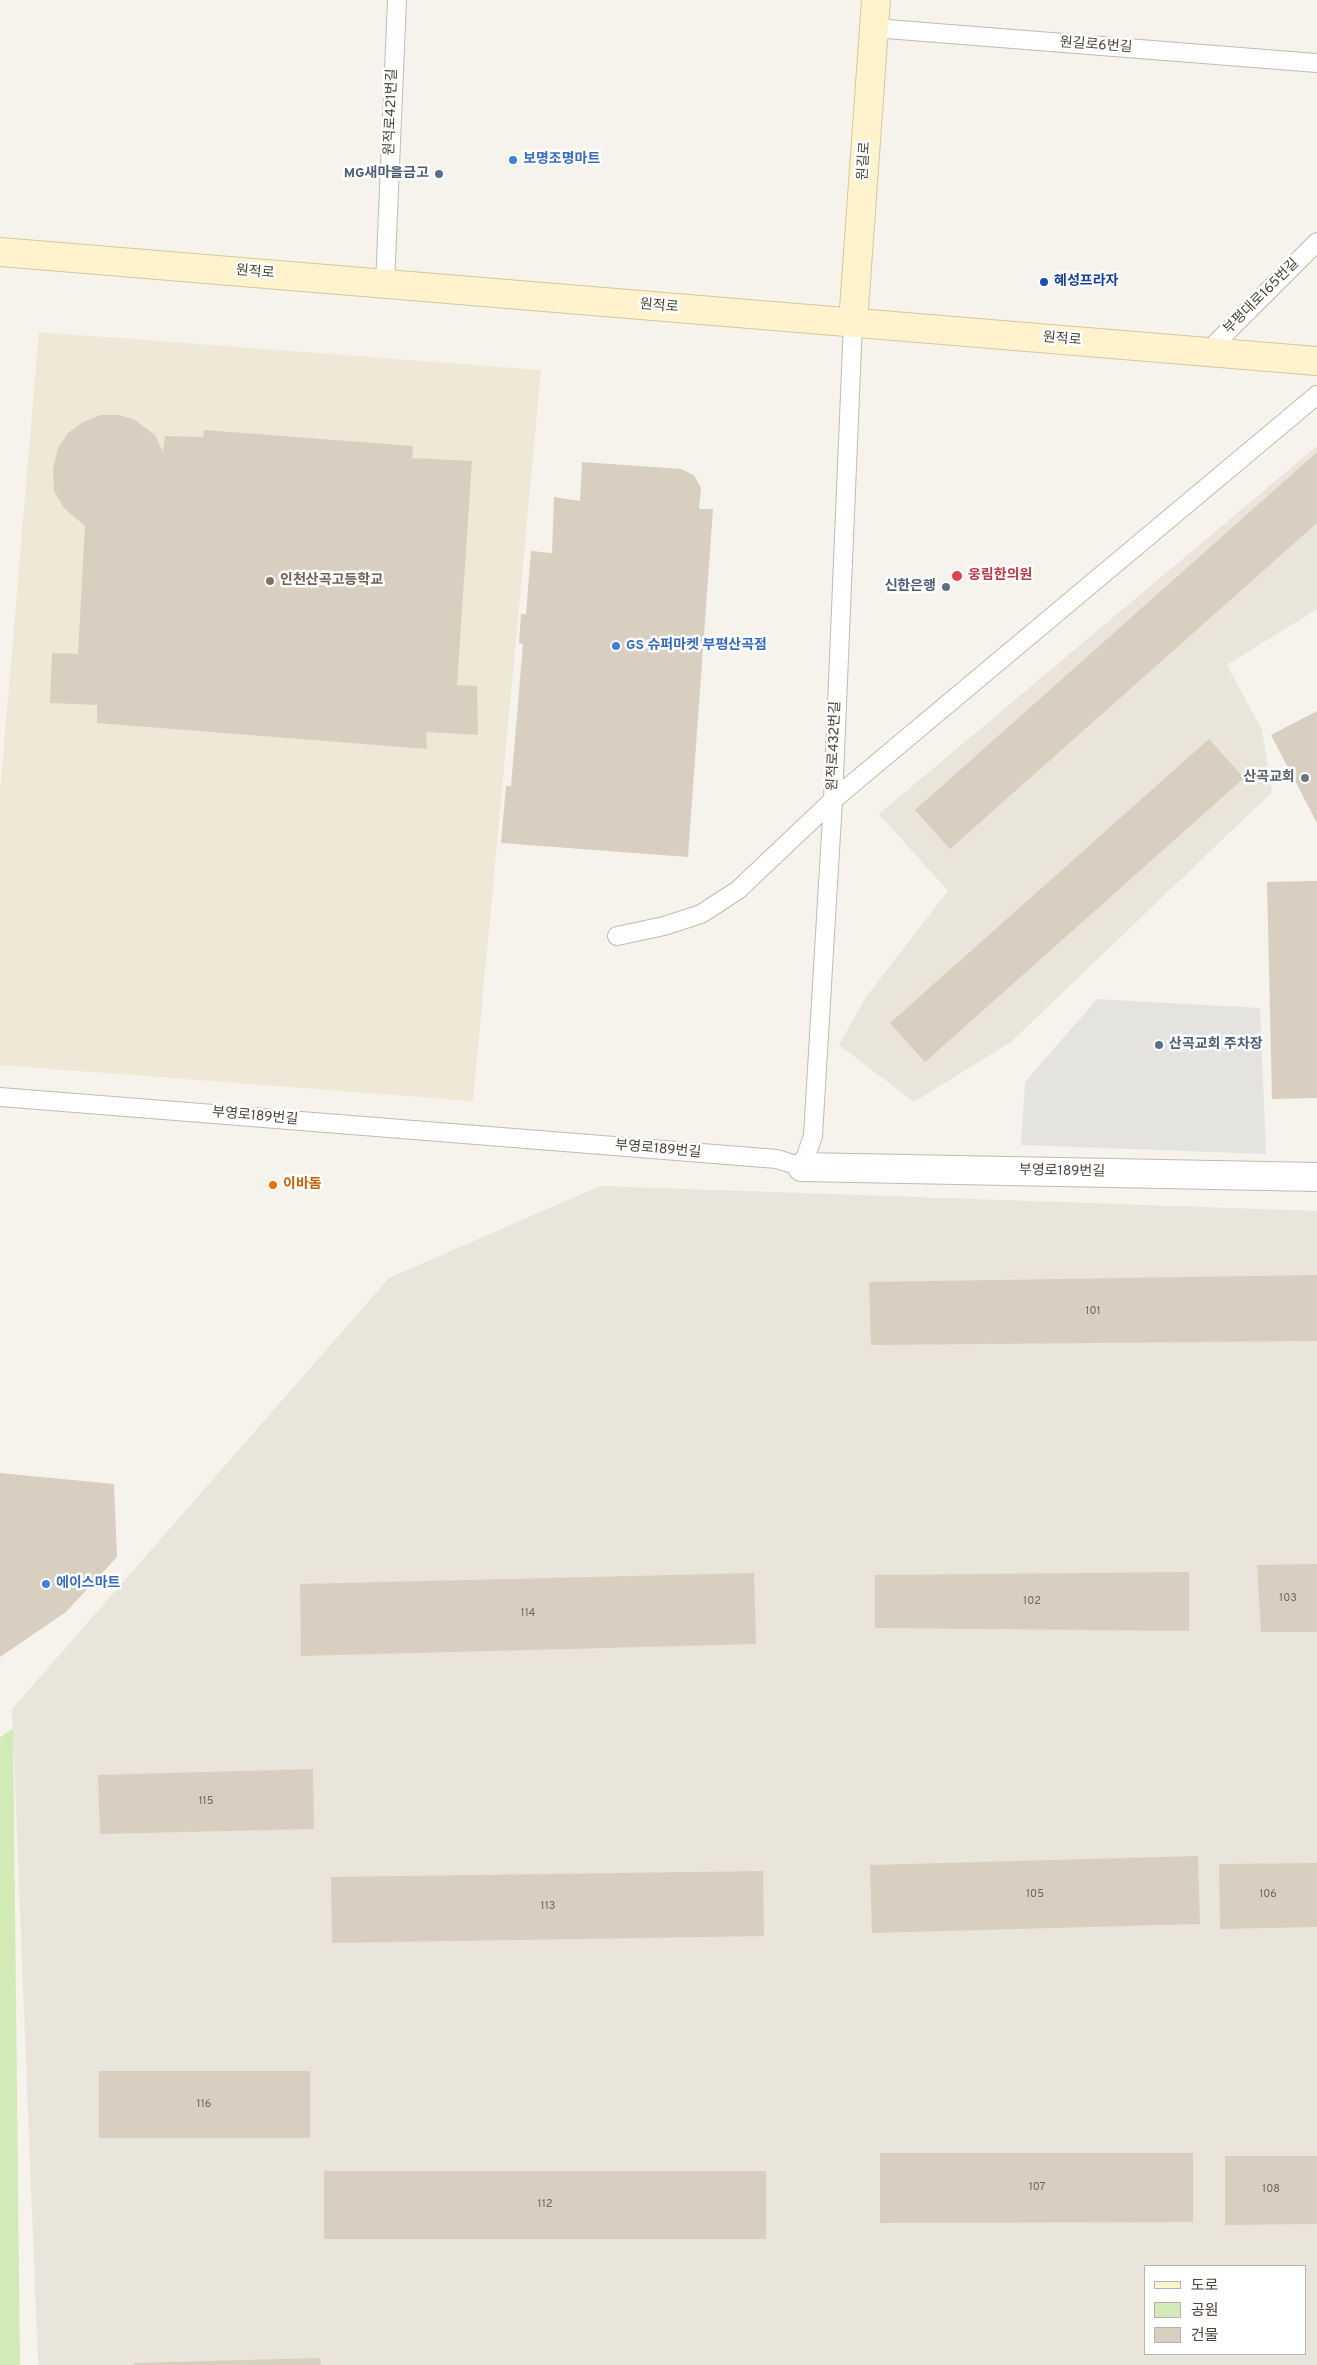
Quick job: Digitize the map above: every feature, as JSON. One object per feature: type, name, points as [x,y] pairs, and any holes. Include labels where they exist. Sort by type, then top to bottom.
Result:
[{"type":"main road","name":"원길로","points":[[853,323],[876,0]]},
{"type":"main road","name":"원적로","points":[[0,252],[1317,361]]},
{"type":"street","name":"부영로189번길","points":[[802,1167],[1317,1177]]},
{"type":"lane","name":"원적로421번길","points":[[385,284],[397,0]]},
{"type":"lane","name":"원길로6번길","points":[[874,28],[1317,63]]},
{"type":"lane","name":"부평대로165번길","points":[[1207,352],[1317,242]]},
{"type":"lane","name":"원적로432번길","points":[[802,1167],[813,1136],[833,800],[853,323]]},
{"type":"lane","points":[[617,936],[664,926],[700,914],[738,890],[833,800],[1317,395]]},
{"type":"lane","name":"부영로189번길","points":[[0,1097],[778,1159],[802,1167]]},
{"type":"shaded area","name":"인천산곡고등학교","points":[[39,332],[541,370],[473,1101],[0,1065],[0,792]]},
{"type":"shaded area","points":[[1317,446],[1317,609],[1227,665],[1262,730],[1272,792],[1011,1042],[914,1102],[839,1045],[866,997],[948,891],[879,814]]},
{"type":"shaded area","name":"산곡교회 주차장","points":[[1097,999],[1260,1008],[1266,1154],[1021,1145],[1025,1082]]},
{"type":"shaded area","points":[[600,1186],[1317,1211],[1317,2365],[38,2365],[12,1709],[389,1278]]},
{"type":"green space","points":[[13,1729],[20,2365],[0,2365],[0,1737]]},
{"type":"building","points":[[101,415],[119,415],[135,420],[155,435],[163,452],[165,436],[203,437],[204,430],[413,446],[412,458],[472,461],[457,685],[477,686],[478,735],[426,732],[427,749],[97,723],[97,705],[50,703],[52,653],[78,654],[85,526],[64,508],[54,491],[53,469],[58,448],[68,433],[83,422]]},
{"type":"building","points":[[1317,452],[1317,523],[950,849],[915,810]]},
{"type":"building","points":[[582,462],[681,469],[694,475],[701,488],[699,509],[713,509],[688,857],[501,843],[506,786],[511,786],[523,644],[519,643],[521,614],[526,614],[531,551],[552,553],[554,497],[580,501]]},
{"type":"building","name":"산곡교회","points":[[1317,711],[1317,823],[1271,735]]},
{"type":"building","points":[[1209,739],[1244,778],[925,1062],[890,1023]]},
{"type":"building","points":[[1317,881],[1317,1098],[1272,1099],[1267,882]]},
{"type":"building","points":[[1317,1275],[1317,1341],[871,1345],[869,1282]]},
{"type":"building","name":"에이스마트","points":[[0,1473],[114,1484],[117,1557],[66,1612],[0,1657]]},
{"type":"building","points":[[1317,1564],[1317,1632],[1261,1632],[1257,1565]]},
{"type":"building","points":[[1189,1572],[1189,1631],[875,1628],[875,1575]]},
{"type":"building","points":[[754,1573],[756,1644],[301,1656],[300,1584]]},
{"type":"building","points":[[313,1769],[314,1829],[100,1834],[98,1775]]},
{"type":"building","points":[[1198,1856],[1200,1924],[872,1933],[870,1865]]},
{"type":"building","points":[[1317,1863],[1317,1927],[1220,1929],[1219,1864]]},
{"type":"building","points":[[763,1871],[764,1936],[332,1943],[331,1877]]},
{"type":"building","points":[[99,2071],[310,2071],[310,2138],[99,2138]]},
{"type":"building","points":[[880,2153],[1193,2153],[1193,2222],[880,2223]]},
{"type":"building","points":[[1225,2156],[1317,2156],[1317,2224],[1225,2225]]},
{"type":"building","points":[[324,2171],[766,2171],[766,2239],[324,2239]]},
{"type":"building","points":[[320,2358],[321,2365],[134,2365],[134,2363]]},
{"type":"place","name":"보명조명마트","points":[[513,160]]},
{"type":"place","name":"MG새마을금고","points":[[439,174]]},
{"type":"place","name":"혜성프라자","points":[[1044,282]]},
{"type":"place","name":"웅림한의원","points":[[957,576]]},
{"type":"place","name":"인천산곡고등학교","points":[[270,581]]},
{"type":"place","name":"신한은행","points":[[946,587]]},
{"type":"place","name":"GS 슈퍼마켓 부평산곡점","points":[[616,646]]},
{"type":"place","name":"산곡교회","points":[[1305,778]]},
{"type":"place","name":"산곡교회 주차장","points":[[1159,1045]]},
{"type":"place","name":"이바돔","points":[[273,1185]]},
{"type":"place","name":"에이스마트","points":[[46,1584]]}]
